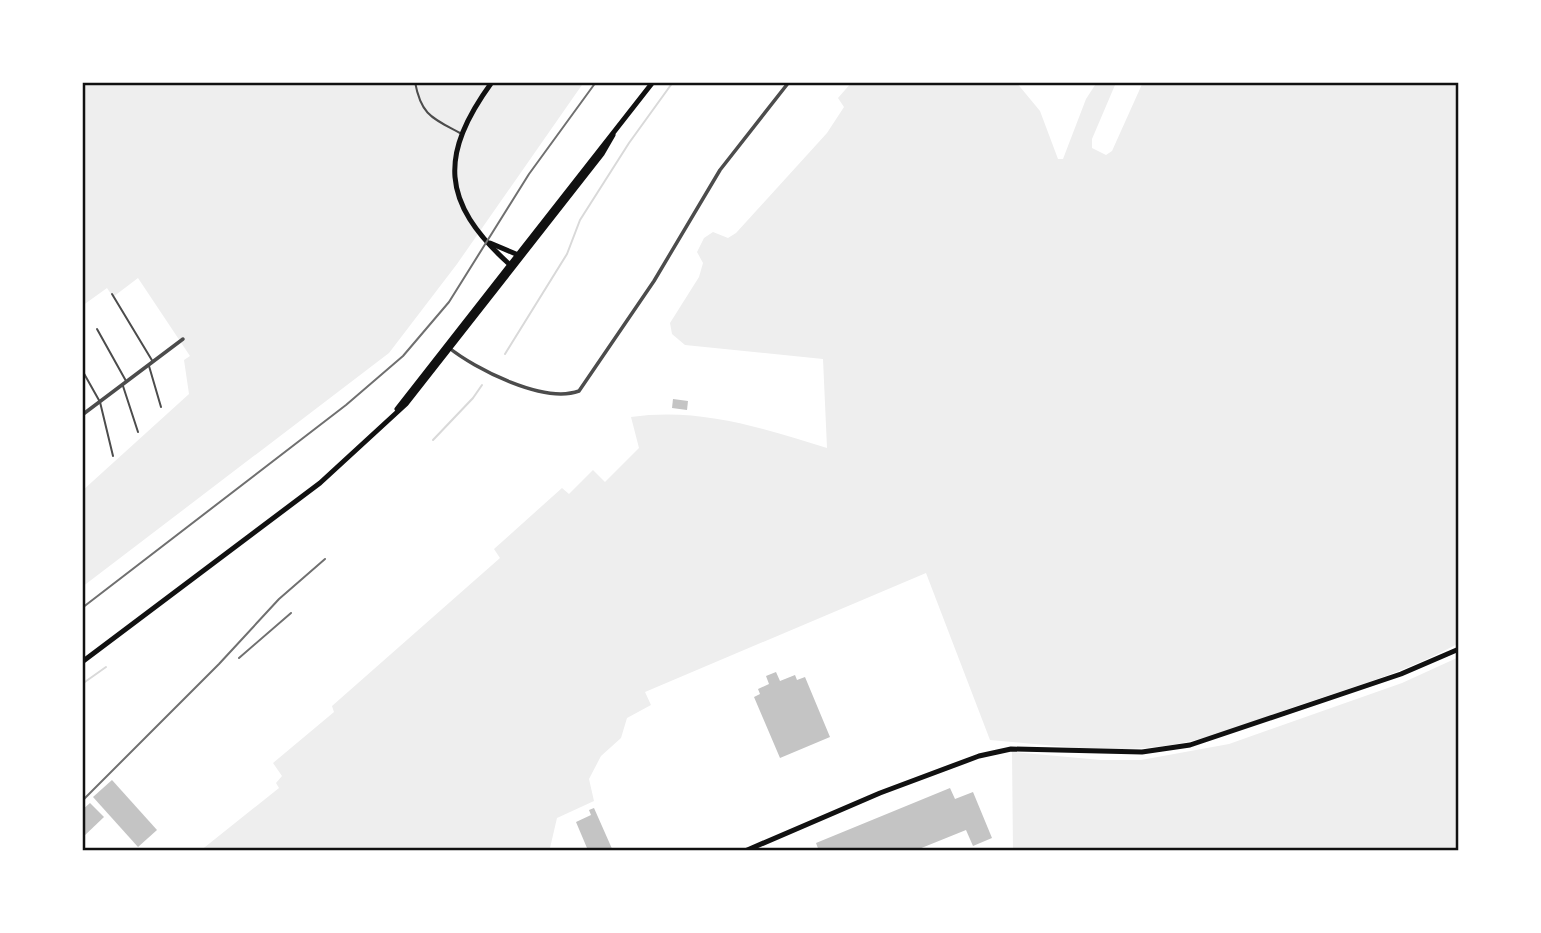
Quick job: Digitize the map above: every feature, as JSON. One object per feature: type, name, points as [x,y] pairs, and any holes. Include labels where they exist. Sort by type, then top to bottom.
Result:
[{"type":"main road","points":[[492,82],[461,133],[454,166],[457,193],[473,225],[508,263]]},
{"type":"main road","points":[[449,348],[508,263],[653,82]]},
{"type":"main road","points":[[82,662],[320,483],[406,404],[602,154],[613,135]]},
{"type":"main road","points":[[490,243],[516,254]]},
{"type":"main road","points":[[516,254],[518,261]]},
{"type":"main road","points":[[508,263],[518,261]]},
{"type":"main road","points":[[745,851],[958,762],[993,752],[1027,749],[1142,752],[1189,745],[1226,735],[1401,674],[1459,649]]},
{"type":"street","points":[[449,348],[481,367],[538,391],[560,395],[579,391],[654,281],[720,170],[789,82]]},
{"type":"street","points":[[82,415],[183,339]]},
{"type":"lane","points":[[415,82],[419,105],[432,118],[461,133]]},
{"type":"lane","points":[[112,294],[151,364],[161,407]]},
{"type":"lane","points":[[97,329],[125,383],[138,432]]},
{"type":"lane","points":[[82,370],[100,402],[113,456]]},
{"type":"shaded area","points":[[82,82],[584,82],[457,264],[389,353],[82,587],[82,491],[189,394],[184,360],[190,356],[138,278],[113,297],[107,288],[82,306]]},
{"type":"shaded area","points":[[852,82],[1016,82],[1040,111],[1058,159],[1063,159],[1086,99],[1097,82],[1115,85],[1092,139],[1092,148],[1106,155],[1112,151],[1143,82],[1459,82],[1459,643],[1378,679],[1226,732],[1173,745],[1114,749],[990,740],[926,573],[645,692],[651,705],[627,718],[621,738],[601,756],[589,779],[594,801],[557,818],[550,848],[541,851],[200,851],[279,788],[276,783],[282,776],[273,763],[334,712],[332,706],[500,558],[494,549],[562,488],[569,494],[593,470],[605,482],[639,448],[631,417],[706,417],[779,433],[827,448],[823,359],[685,345],[672,334],[670,323],[699,277],[703,263],[697,252],[704,238],[713,232],[728,238],[736,233],[827,133],[844,107],[838,98]]},
{"type":"shaded area","points":[[1459,657],[1459,851],[1013,851],[1012,752],[1101,760],[1141,760],[1229,744],[1402,683]]},
{"type":"building","points":[[673,399],[688,401],[687,410],[672,408]]},
{"type":"building","points":[[776,672],[780,681],[795,675],[797,680],[805,677],[830,737],[780,758],[754,697],[760,694],[758,689],[769,684],[766,676]]},
{"type":"building","points":[[112,780],[157,830],[138,847],[93,797]]},
{"type":"building","points":[[950,788],[955,799],[973,792],[992,838],[973,846],[966,830],[914,851],[819,851],[816,843]]},
{"type":"building","points":[[90,803],[104,817],[82,838],[82,810]]},
{"type":"building","points":[[594,808],[613,851],[580,851],[587,848],[576,822],[591,815],[589,810]]},
{"type":"waterway","points":[[505,354],[567,254],[580,220],[629,143],[673,82]]},
{"type":"waterway","points":[[433,440],[482,385]]},
{"type":"waterway","points":[[82,684],[106,667]]},
{"type":"railway","points":[[82,608],[346,405],[403,356],[449,302],[529,174],[596,82]]},
{"type":"railway","points":[[82,801],[219,664],[279,599],[325,559]]},
{"type":"railway","points":[[239,658],[291,613]]}]
